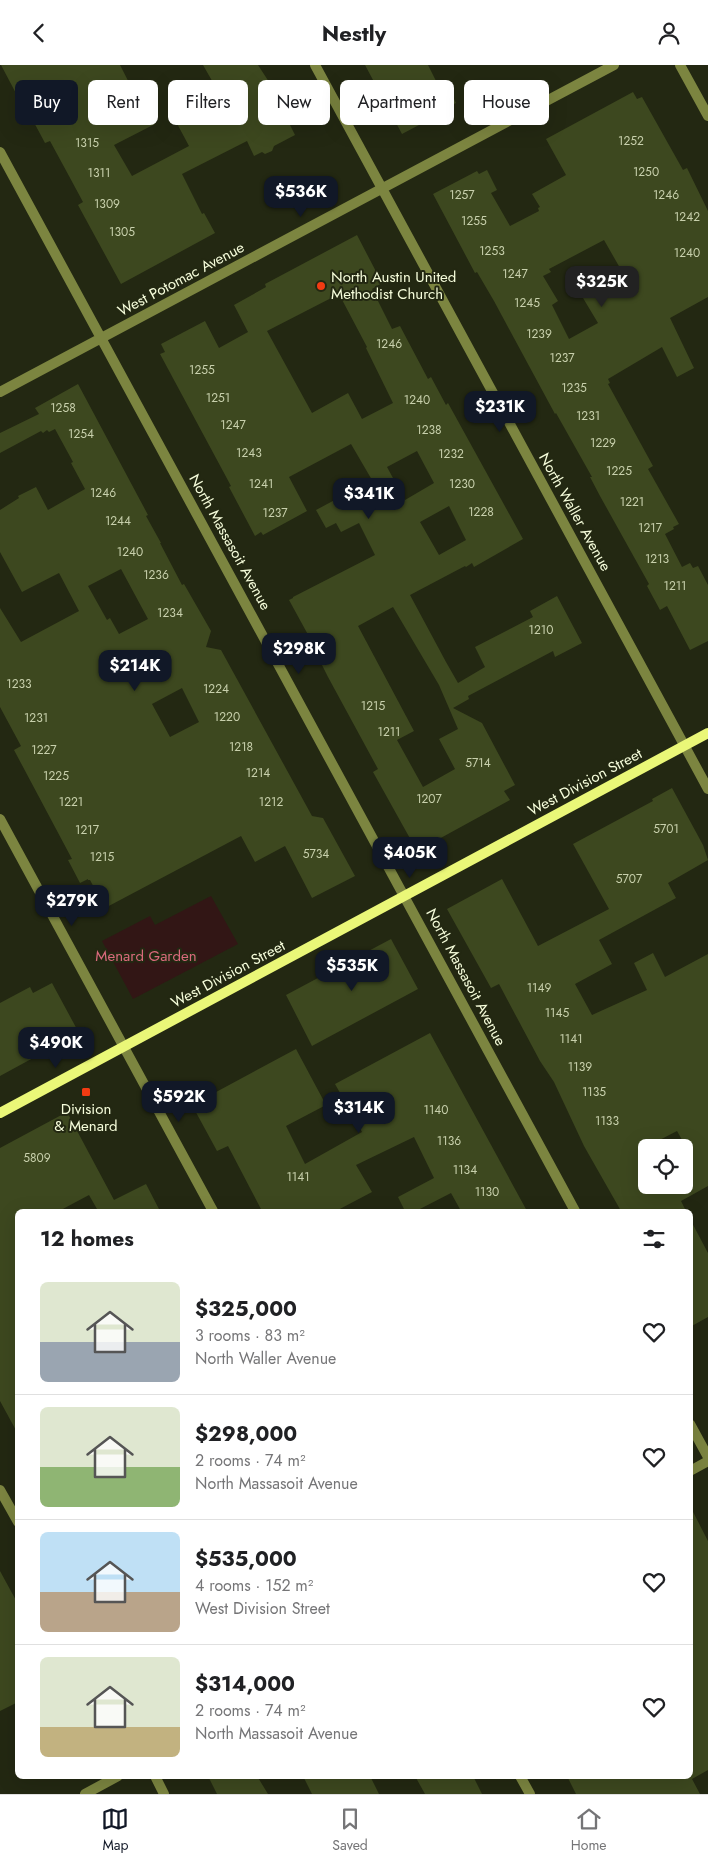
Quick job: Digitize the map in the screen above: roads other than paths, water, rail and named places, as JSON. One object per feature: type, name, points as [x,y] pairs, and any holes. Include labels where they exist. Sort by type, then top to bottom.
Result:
[{"type":"main road","name":"West Division Street","points":[[0,1113],[708,733]]},
{"type":"street","name":"North Waller Avenue","points":[[315,65],[708,789]]},
{"type":"street","name":"West Potomac Avenue","points":[[0,392],[614,65]]},
{"type":"street","points":[[680,65],[708,116]]},
{"type":"street","name":"North Massasoit Avenue","points":[[0,152],[574,1209]]},
{"type":"street","points":[[0,819],[212,1209]]},
{"type":"street","points":[[693,1430],[708,1457]]},
{"type":"street","points":[[693,1469],[708,1461]]},
{"type":"street","points":[[0,1490],[15,1517]]},
{"type":"street","points":[[85,1794],[112,1779]]},
{"type":"street","points":[[156,1779],[164,1794]]},
{"type":"street","points":[[522,1779],[530,1794]]},
{"type":"place","name":"North Austin United Methodist Church","points":[[321,286]]},
{"type":"place","name":"Division & Menard","points":[[86,1092]]},
{"type":"park label","name":"Menard Garden","points":[[146,956]]}]
